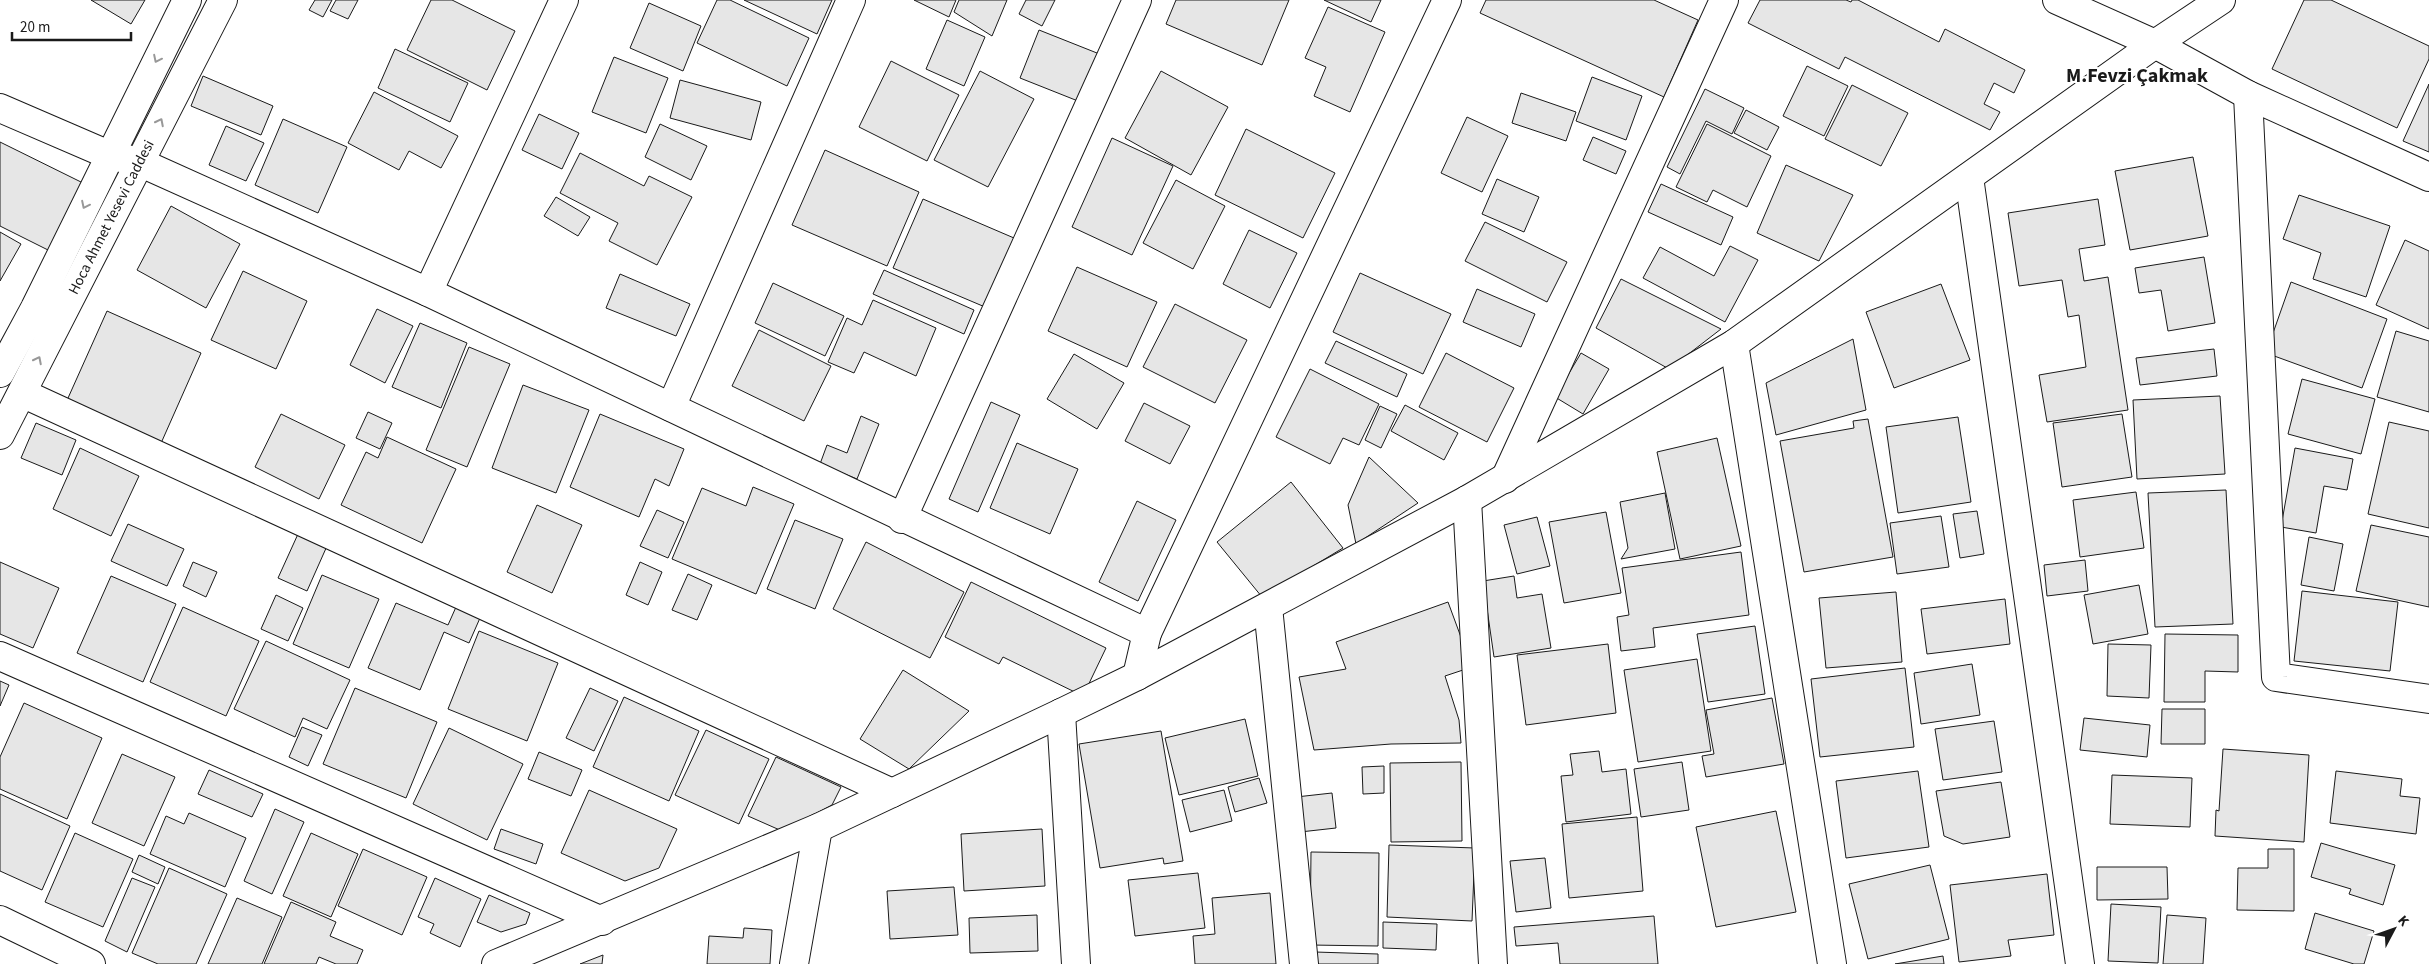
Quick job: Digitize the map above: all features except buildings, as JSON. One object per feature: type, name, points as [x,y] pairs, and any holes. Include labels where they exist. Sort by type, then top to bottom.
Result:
[{"type":"street","name":"Hoca Ahmet Yesevi Caddesi","points":[[0,373],[187,0]]},
{"type":"street","name":"Hoca Ahmet Yesevi Caddesi","points":[[0,435],[224,0]]},
{"type":"street","points":[[428,292],[564,0]]},
{"type":"street","points":[[671,407],[851,0]]},
{"type":"street","points":[[902,519],[1137,0]]},
{"type":"street","points":[[1137,676],[1147,633],[1447,0]]},
{"type":"street","points":[[1505,479],[1724,0]]},
{"type":"street","points":[[2058,0],[2156,44],[2248,95],[2429,177]]},
{"type":"street","points":[[496,964],[602,921],[818,828],[1061,713],[1137,676],[1268,607],[1505,479],[1734,344],[2156,44],[2221,0]]},
{"type":"street","points":[[2248,95],[2276,677],[2429,699]]},
{"type":"street","points":[[0,108],[109,155],[140,162],[428,292],[902,519],[1147,633]]},
{"type":"street","points":[[1969,177],[2080,964]]},
{"type":"street","points":[[1734,344],[1832,964]]},
{"type":"street","points":[[22,393],[892,793]]},
{"type":"street","points":[[1467,500],[1493,964]]},
{"type":"street","points":[[1268,607],[1304,964]]},
{"type":"street","points":[[0,656],[602,921]]},
{"type":"street","points":[[1061,713],[1076,964]]},
{"type":"street","points":[[794,964],[818,828]]},
{"type":"street","points":[[0,920],[91,964]]},
{"type":"district","name":"M.Fevzi Çakmak","points":[[2137,75]]}]
